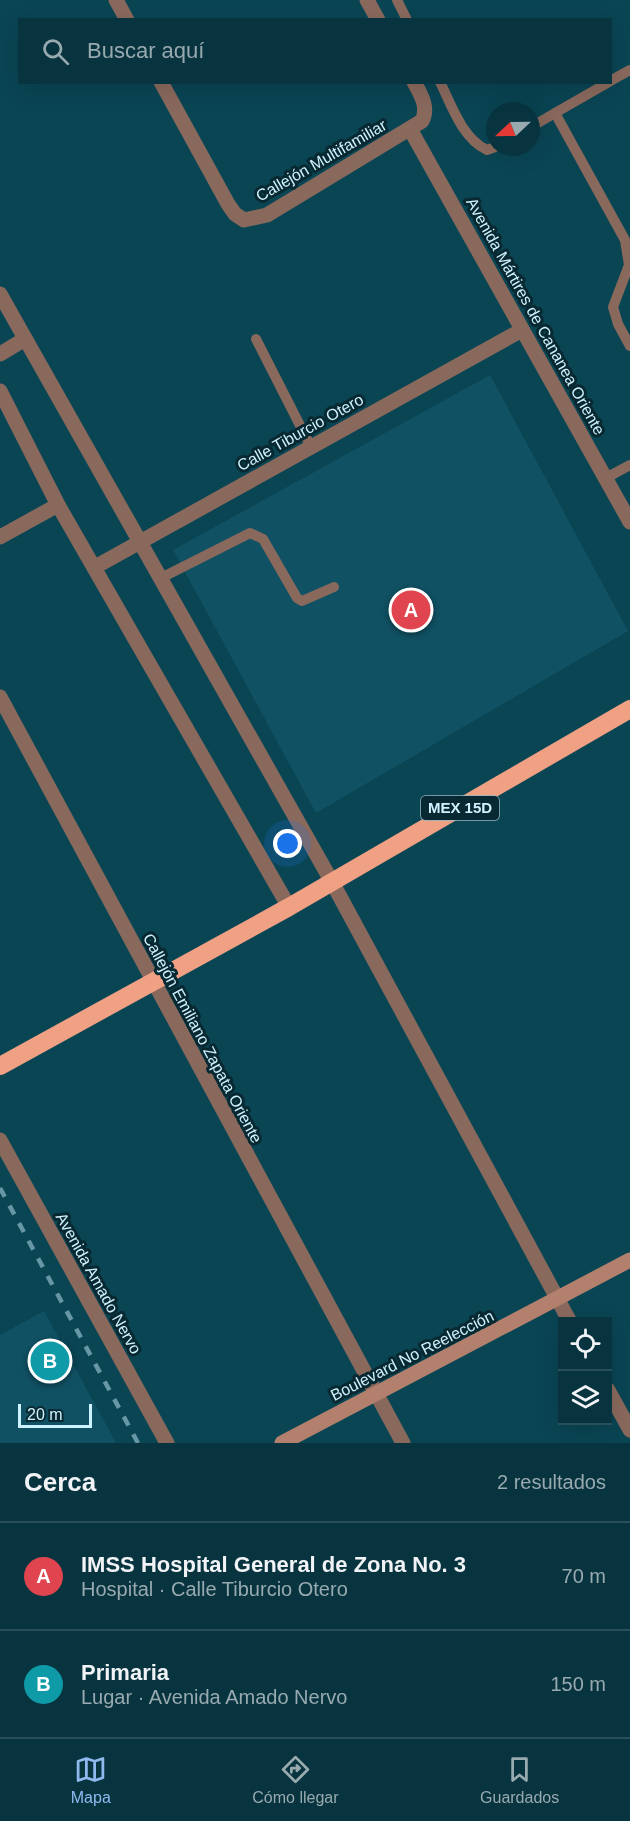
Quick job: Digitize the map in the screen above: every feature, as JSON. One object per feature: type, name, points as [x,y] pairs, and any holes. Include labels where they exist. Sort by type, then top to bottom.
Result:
[{"type":"highway","name":"MEX 15D","points":[[0,1066],[289,907],[630,709]]},
{"type":"street","points":[[116,0],[126,18]]},
{"type":"street","points":[[367,0],[377,18]]},
{"type":"street","name":"Callejón Multifamiliar","points":[[163,84],[228,204],[235,214],[244,220],[267,215],[422,121],[426,113],[424,100],[415,84]]},
{"type":"street","name":"Avenida Mártires de Cananea Oriente","points":[[410,129],[630,522]]},
{"type":"street","points":[[0,294],[332,882],[567,1317]]},
{"type":"street","name":"Calle Tiburcio Otero","points":[[95,567],[522,330]]},
{"type":"street","points":[[0,354],[25,339]]},
{"type":"street","points":[[0,391],[58,505],[289,907]]},
{"type":"street","points":[[0,537],[58,505]]},
{"type":"street","name":"Callejón Emiliano Zapata Oriente","points":[[0,698],[403,1443]]},
{"type":"street","name":"Avenida Amado Nervo","points":[[0,1140],[167,1443]]},
{"type":"street","name":"Boulevard No Reelección","points":[[282,1443],[558,1300],[630,1260]]},
{"type":"street","points":[[612,1397],[630,1430]]},
{"type":"lane","points":[[397,0],[406,18]]},
{"type":"lane","points":[[612,81],[630,70]]},
{"type":"lane","points":[[441,84],[464,129],[476,145],[486,150]]},
{"type":"lane","points":[[540,122],[606,84]]},
{"type":"lane","points":[[555,113],[625,240],[629,265],[613,308],[618,324],[630,346]]},
{"type":"lane","points":[[256,339],[311,447]]},
{"type":"lane","points":[[606,478],[630,465]]},
{"type":"lane","points":[[161,578],[250,533],[258,534],[263,539],[297,598],[302,601],[334,587]]},
{"type":"shaded area","points":[[490,375],[628,631],[316,813],[173,550]]},
{"type":"shaded area","points":[[44,1311],[116,1443],[0,1443],[0,1335]]},
{"type":"railway","points":[[0,1188],[138,1443]]},
{"type":"place","name":"IMSS Hospital General de Zona No. 3","points":[[411,610]]},
{"type":"place","name":"Primaria","points":[[50,1361]]}]
